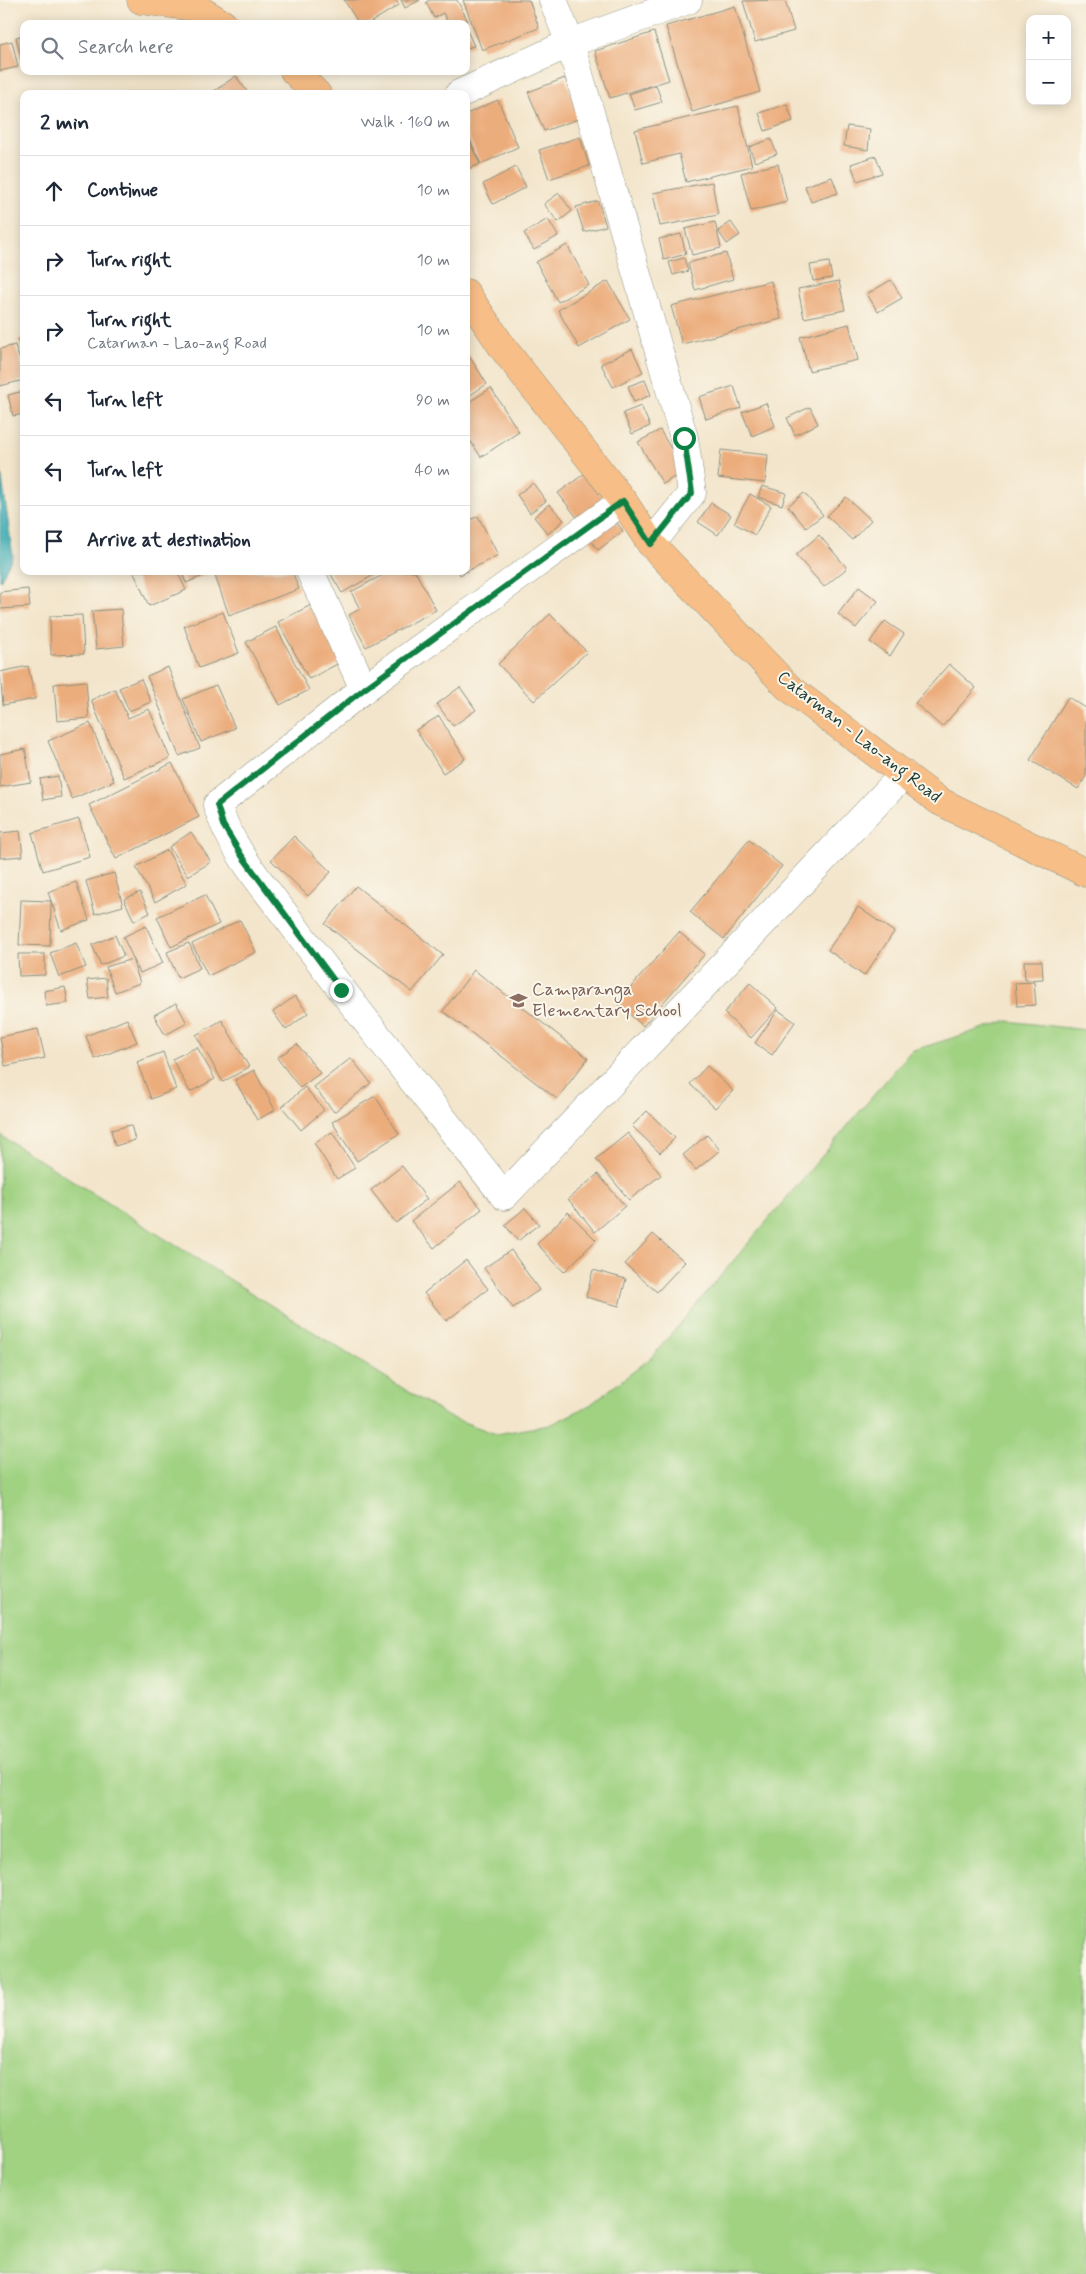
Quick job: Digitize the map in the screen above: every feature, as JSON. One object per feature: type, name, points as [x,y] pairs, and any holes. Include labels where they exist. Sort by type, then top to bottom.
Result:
[{"type":"main road","points":[[141,0],[195,7],[216,20]]},
{"type":"main road","points":[[298,75],[314,90]]},
{"type":"main road","name":"Catarman - Lao-ang Road","points":[[470,299],[503,348],[623,501],[651,544],[788,687],[939,801],[1086,872]]},
{"type":"street","points":[[553,0],[570,43],[684,438],[692,493],[651,544]]},
{"type":"street","points":[[467,90],[570,43],[688,0]]},
{"type":"street","points":[[623,501],[364,689],[217,805],[223,825],[242,856],[341,990],[504,1196],[904,774]]},
{"type":"street","points":[[312,575],[364,689]]},
{"type":"green space","points":[[1007,1021],[1086,1030],[1086,2274],[0,2274],[0,1135],[447,1416],[496,1434],[550,1425],[590,1405],[651,1358],[911,1051]]},
{"type":"water","points":[[0,465],[13,556],[0,581]]},
{"type":"building","points":[[344,0],[396,0],[399,5],[375,20],[356,20]]},
{"type":"building","points":[[401,0],[420,0],[405,8]]},
{"type":"building","points":[[430,0],[457,0],[467,20],[447,20],[443,13],[434,18],[426,2]]},
{"type":"building","points":[[463,0],[529,0],[539,28],[482,50]]},
{"type":"building","points":[[785,0],[794,31],[755,42],[743,1]]},
{"type":"building","points":[[735,6],[760,92],[692,112],[666,26]]},
{"type":"building","points":[[654,32],[669,80],[610,98],[595,51]]},
{"type":"building","points":[[20,36],[20,54],[16,37]]},
{"type":"building","points":[[470,37],[474,46],[470,47]]},
{"type":"building","points":[[12,41],[18,67],[0,71],[0,44]]},
{"type":"building","points":[[236,76],[246,90],[216,90]]},
{"type":"building","points":[[565,78],[581,118],[544,131],[528,92]]},
{"type":"building","points":[[656,85],[662,102],[635,110],[629,94]]},
{"type":"building","points":[[498,100],[518,147],[481,164],[470,140],[470,112]]},
{"type":"building","points":[[787,104],[793,121],[765,131],[759,113]]},
{"type":"building","points":[[738,106],[752,166],[686,182],[679,154],[643,163],[635,130]]},
{"type":"building","points":[[847,126],[870,129],[868,150],[844,146]]},
{"type":"building","points":[[580,137],[589,166],[549,179],[539,150]]},
{"type":"building","points":[[771,139],[777,154],[755,162],[749,147]]},
{"type":"building","points":[[470,143],[480,164],[470,168]]},
{"type":"building","points":[[876,156],[882,173],[857,181],[851,164]]},
{"type":"building","points":[[778,164],[787,202],[751,211],[741,173]]},
{"type":"building","points":[[516,167],[526,187],[493,204],[483,184]]},
{"type":"building","points":[[832,177],[838,193],[811,202],[805,186]]},
{"type":"building","points":[[712,182],[718,215],[660,226],[653,193]]},
{"type":"building","points":[[559,193],[572,211],[558,222],[544,204]]},
{"type":"building","points":[[598,201],[606,226],[584,232],[576,207]]},
{"type":"building","points":[[548,219],[558,236],[534,250],[524,233]]},
{"type":"building","points":[[715,222],[721,248],[692,255],[685,229]]},
{"type":"building","points":[[731,222],[740,235],[727,244],[718,231]]},
{"type":"building","points":[[681,234],[686,254],[664,260],[659,239]]},
{"type":"building","points":[[567,245],[589,285],[558,302],[536,262]]},
{"type":"building","points":[[726,253],[733,279],[695,290],[688,263]]},
{"type":"building","points":[[684,258],[688,271],[673,275],[669,262]]},
{"type":"building","points":[[829,262],[832,278],[813,281],[810,265]]},
{"type":"building","points":[[891,280],[902,298],[878,312],[867,294]]},
{"type":"building","points":[[608,281],[630,319],[579,348],[558,310]]},
{"type":"building","points":[[771,281],[781,319],[682,344],[671,306]]},
{"type":"building","points":[[839,281],[845,310],[804,318],[798,289]]},
{"type":"building","points":[[849,324],[858,360],[809,371],[800,337]]},
{"type":"building","points":[[15,345],[20,360],[20,381],[0,386],[0,349]]},
{"type":"building","points":[[632,349],[643,372],[613,387],[601,364]]},
{"type":"building","points":[[470,357],[487,384],[470,395]]},
{"type":"building","points":[[645,380],[651,395],[634,402],[628,386]]},
{"type":"building","points":[[734,386],[741,408],[706,419],[699,397]]},
{"type":"building","points":[[491,388],[519,432],[481,457],[470,440],[470,401]]},
{"type":"building","points":[[20,392],[20,415],[13,416],[8,395]]},
{"type":"building","points":[[766,403],[775,426],[752,436],[742,412]]},
{"type":"building","points":[[641,406],[650,426],[632,434],[623,413]]},
{"type":"building","points":[[810,407],[818,424],[795,435],[787,418]]},
{"type":"building","points":[[660,430],[684,471],[663,484],[638,442]]},
{"type":"building","points":[[721,450],[768,455],[765,483],[718,478]]},
{"type":"building","points":[[584,474],[604,500],[578,519],[558,493]]},
{"type":"building","points":[[533,483],[546,501],[530,513],[517,495]]},
{"type":"building","points":[[762,486],[786,493],[782,505],[758,497]]},
{"type":"building","points":[[804,493],[823,515],[806,528],[788,506]]},
{"type":"building","points":[[750,494],[771,506],[755,535],[734,523]]},
{"type":"building","points":[[846,497],[871,520],[852,540],[827,516]]},
{"type":"building","points":[[711,503],[731,515],[718,535],[698,522]]},
{"type":"building","points":[[549,504],[564,520],[548,534],[534,517]]},
{"type":"building","points":[[478,516],[498,555],[470,570],[470,520]]},
{"type":"building","points":[[614,519],[623,531],[598,550],[588,537]]},
{"type":"building","points":[[819,535],[847,568],[824,587],[796,555]]},
{"type":"building","points":[[135,575],[179,575],[186,590],[149,606]]},
{"type":"building","points":[[183,575],[205,575],[186,583]]},
{"type":"building","points":[[294,575],[299,589],[229,615],[215,576]]},
{"type":"building","points":[[331,575],[374,575],[342,593]]},
{"type":"building","points":[[383,575],[417,575],[436,610],[366,647],[349,615],[360,609],[351,592]]},
{"type":"building","points":[[859,587],[878,601],[856,628],[838,614]]},
{"type":"building","points":[[28,589],[30,607],[0,609],[0,592]]},
{"type":"building","points":[[315,603],[345,660],[309,679],[278,622]]},
{"type":"building","points":[[121,609],[124,646],[96,649],[92,611]]},
{"type":"building","points":[[223,612],[239,653],[199,668],[184,626]]},
{"type":"building","points":[[550,614],[587,652],[534,701],[498,664]]},
{"type":"building","points":[[82,615],[84,654],[51,655],[50,616]]},
{"type":"building","points":[[885,621],[904,634],[890,656],[870,642]]},
{"type":"building","points":[[276,627],[309,690],[280,705],[246,642]]},
{"type":"building","points":[[949,664],[976,688],[942,727],[915,703]]},
{"type":"building","points":[[28,666],[35,699],[3,705],[0,672]]},
{"type":"building","points":[[168,667],[200,748],[179,756],[147,676]]},
{"type":"building","points":[[141,679],[151,702],[129,711],[119,688]]},
{"type":"building","points":[[86,681],[89,718],[57,721],[54,684]]},
{"type":"building","points":[[216,685],[235,728],[201,742],[183,699]]},
{"type":"building","points":[[460,687],[476,710],[453,726],[437,704]]},
{"type":"building","points":[[115,689],[128,718],[149,709],[170,758],[124,778],[91,700]]},
{"type":"building","points":[[1068,697],[1086,708],[1086,776],[1078,789],[1030,760]]},
{"type":"building","points":[[439,716],[465,759],[443,773],[416,730]]},
{"type":"building","points":[[90,723],[114,781],[72,799],[48,741]]},
{"type":"building","points":[[25,749],[31,782],[0,787],[0,754]]},
{"type":"building","points":[[172,763],[199,817],[116,859],[89,805]]},
{"type":"building","points":[[58,776],[61,797],[43,800],[40,779]]},
{"type":"building","points":[[79,819],[90,857],[43,871],[32,833]]},
{"type":"building","points":[[20,831],[23,856],[0,858],[0,833]]},
{"type":"building","points":[[191,832],[211,862],[188,876],[169,847]]},
{"type":"building","points":[[294,836],[331,872],[308,896],[271,860]]},
{"type":"building","points":[[749,840],[782,866],[724,939],[690,912]]},
{"type":"building","points":[[167,850],[187,884],[155,902],[136,867]]},
{"type":"building","points":[[114,873],[123,906],[95,914],[86,881]]},
{"type":"building","points":[[76,882],[89,920],[61,930],[48,892]]},
{"type":"building","points":[[356,886],[443,955],[412,992],[325,924]]},
{"type":"building","points":[[140,892],[150,913],[134,921],[124,899]]},
{"type":"building","points":[[205,895],[219,924],[171,947],[157,917]]},
{"type":"building","points":[[21,900],[51,901],[50,946],[19,945]]},
{"type":"building","points":[[858,907],[894,932],[864,976],[828,950]]},
{"type":"building","points":[[240,920],[256,952],[208,976],[192,944]]},
{"type":"building","points":[[146,926],[163,963],[140,973],[123,937]]},
{"type":"building","points":[[679,932],[705,954],[643,1026],[617,1003]]},
{"type":"building","points":[[115,935],[124,956],[101,965],[92,945]]},
{"type":"building","points":[[76,943],[86,967],[59,977],[50,953]]},
{"type":"building","points":[[189,943],[200,968],[178,978],[167,952]]},
{"type":"building","points":[[18,954],[45,954],[45,975],[19,976]]},
{"type":"building","points":[[132,959],[140,983],[115,992],[106,967]]},
{"type":"building","points":[[1024,961],[1042,961],[1043,979],[1025,980]]},
{"type":"building","points":[[474,970],[588,1058],[557,1099],[443,1011]]},
{"type":"building","points":[[106,978],[108,997],[90,999],[87,980]]},
{"type":"building","points":[[1034,982],[1036,1005],[1017,1006],[1015,983]]},
{"type":"building","points":[[750,983],[778,1008],[751,1038],[724,1013]]},
{"type":"building","points":[[65,987],[68,1003],[46,1006],[44,991]]},
{"type":"building","points":[[295,996],[308,1013],[286,1030],[273,1012]]},
{"type":"building","points":[[176,1003],[187,1023],[165,1035],[154,1015]]},
{"type":"building","points":[[778,1010],[795,1022],[772,1055],[755,1043]]},
{"type":"building","points":[[127,1019],[137,1042],[95,1059],[86,1036]]},
{"type":"building","points":[[222,1020],[249,1067],[223,1082],[196,1035]]},
{"type":"building","points":[[38,1029],[45,1058],[5,1066],[0,1037]]},
{"type":"building","points":[[297,1044],[320,1073],[300,1088],[277,1058]]},
{"type":"building","points":[[197,1047],[215,1079],[190,1092],[172,1059]]},
{"type":"building","points":[[163,1052],[176,1089],[151,1099],[137,1062]]},
{"type":"building","points":[[351,1058],[371,1083],[334,1112],[314,1087]]},
{"type":"building","points":[[707,1066],[733,1091],[715,1108],[690,1084]]},
{"type":"building","points":[[254,1070],[275,1110],[257,1120],[235,1080]]},
{"type":"building","points":[[305,1087],[324,1110],[301,1130],[282,1107]]},
{"type":"building","points":[[375,1096],[399,1134],[357,1161],[332,1122]]},
{"type":"building","points":[[647,1111],[675,1138],[660,1153],[632,1126]]},
{"type":"building","points":[[131,1125],[135,1140],[115,1146],[111,1130]]},
{"type":"building","points":[[332,1132],[355,1168],[337,1179],[314,1143]]},
{"type":"building","points":[[628,1133],[661,1175],[629,1200],[596,1159]]},
{"type":"building","points":[[707,1135],[720,1150],[696,1170],[683,1155]]},
{"type":"building","points":[[402,1166],[427,1199],[396,1223],[371,1190]]},
{"type":"building","points":[[598,1174],[625,1206],[595,1232],[568,1199]]},
{"type":"building","points":[[460,1182],[482,1209],[434,1248],[411,1221]]},
{"type":"building","points":[[525,1208],[539,1224],[518,1241],[505,1225]]},
{"type":"building","points":[[568,1212],[596,1240],[564,1272],[537,1244]]},
{"type":"building","points":[[653,1234],[685,1262],[657,1292],[625,1264]]},
{"type":"building","points":[[511,1250],[539,1290],[513,1308],[484,1268]]},
{"type":"building","points":[[466,1260],[488,1289],[446,1321],[424,1293]]},
{"type":"building","points":[[593,1270],[626,1279],[619,1306],[586,1297]]},
{"type":"place","name":"Camparanga Elementary School","points":[[518,1000]]},
{"type":"route","points":[[341,990],[242,856],[223,825],[217,805],[364,689],[623,501],[651,544],[692,493],[684,438]]}]
